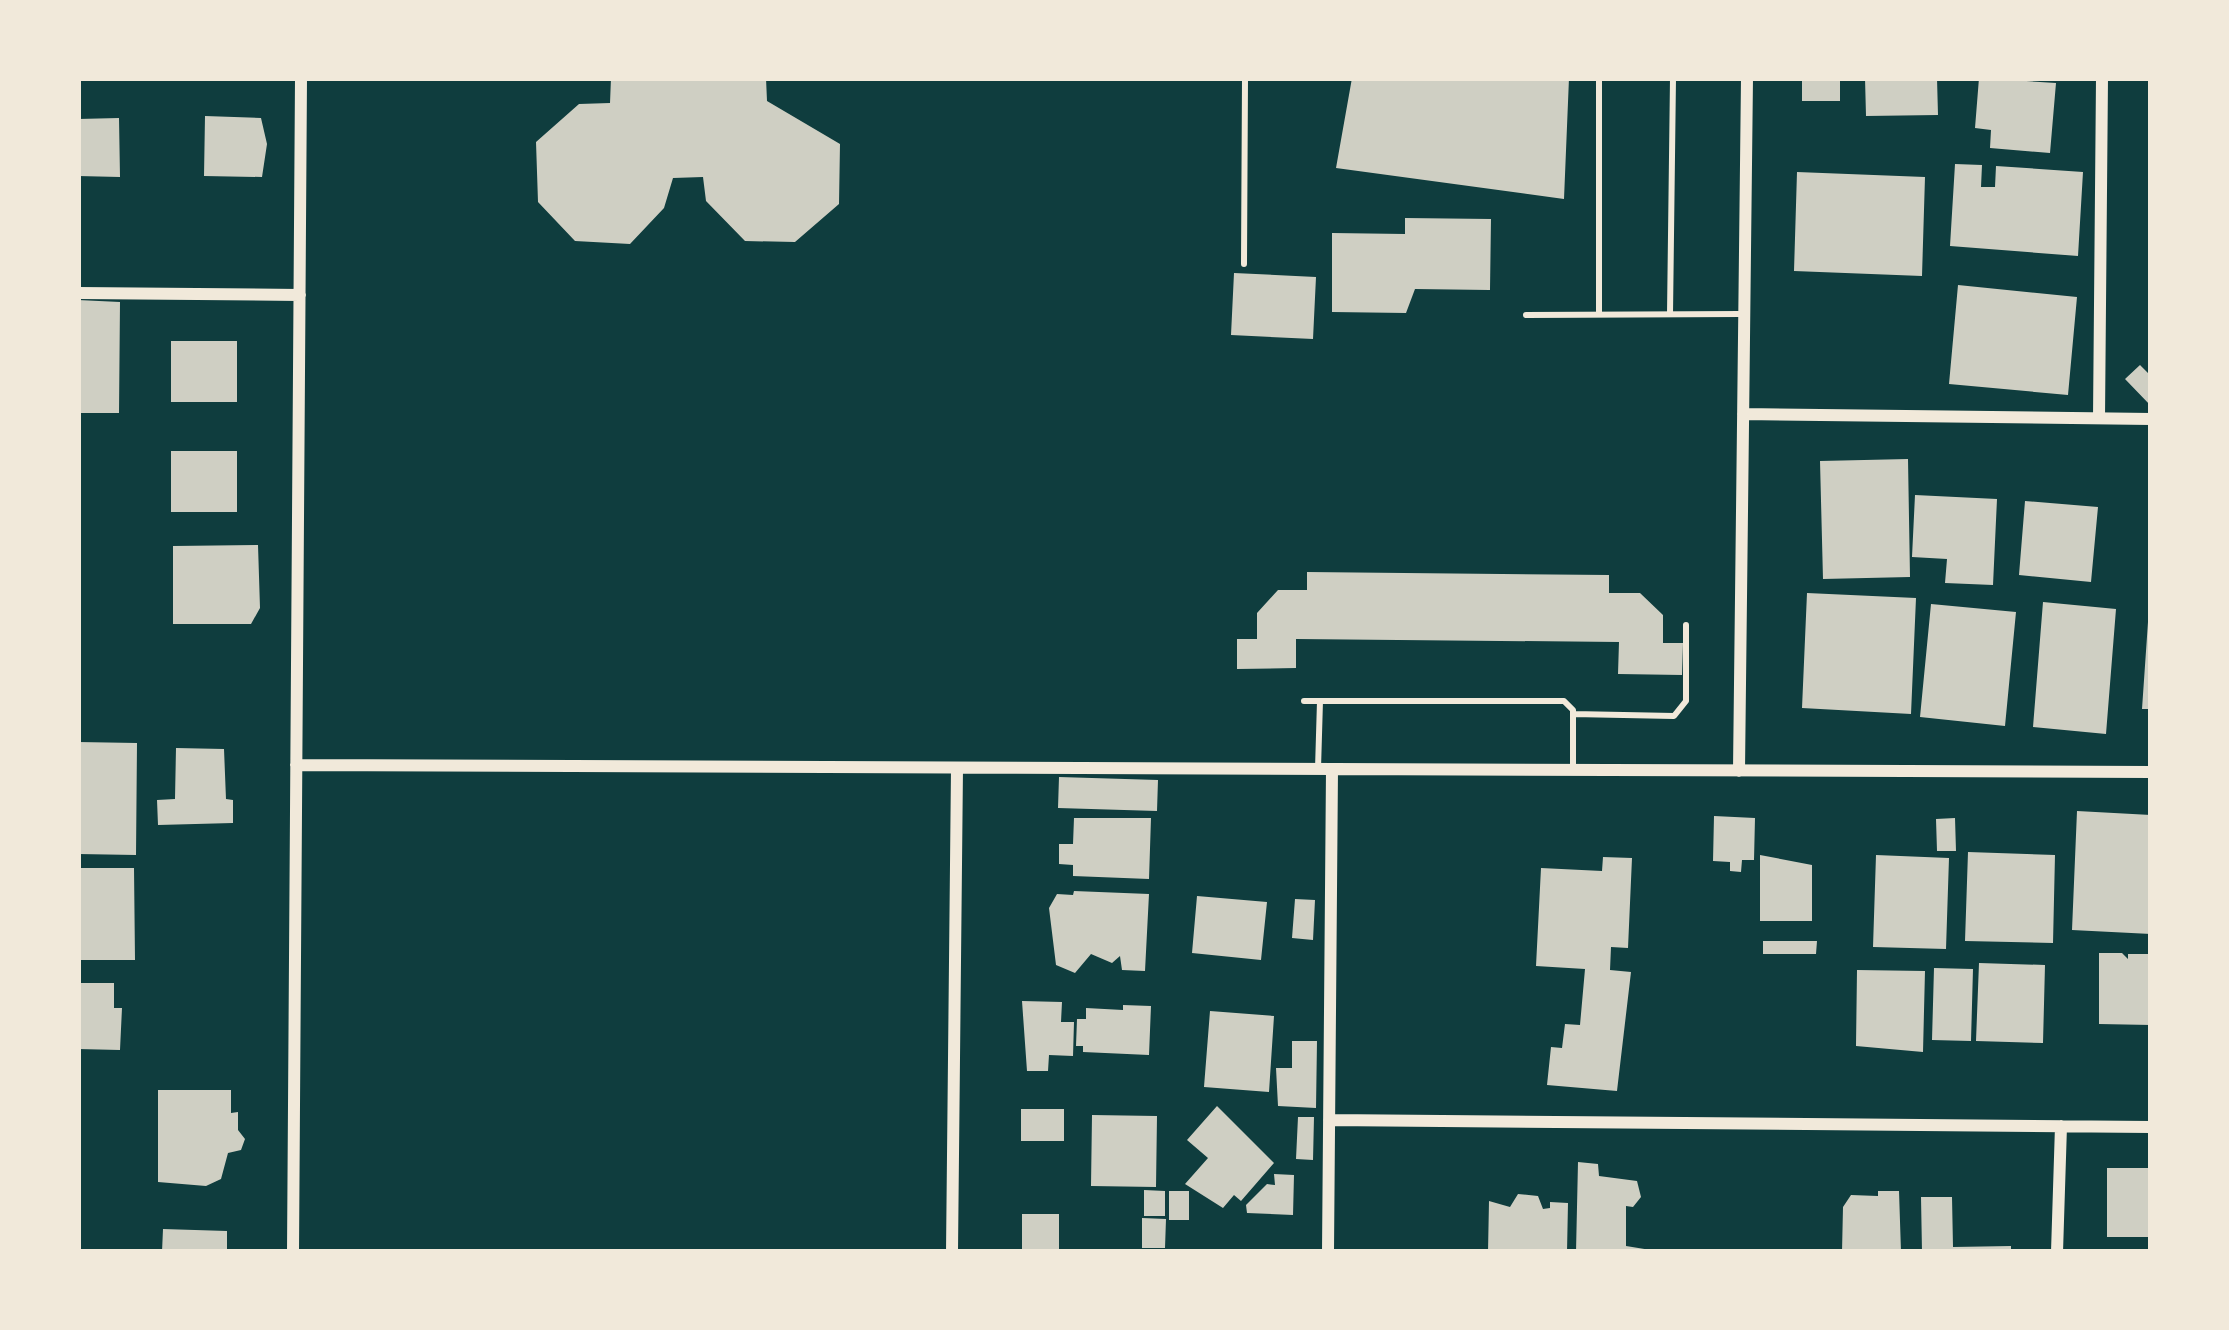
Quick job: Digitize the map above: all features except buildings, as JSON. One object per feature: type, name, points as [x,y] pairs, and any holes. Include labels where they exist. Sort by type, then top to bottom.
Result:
[{"type":"street","points":[[293,1252],[301,78]]},
{"type":"street","points":[[1739,771],[1747,78]]},
{"type":"street","points":[[2099,418],[2102,78]]},
{"type":"street","points":[[78,292],[300,295]]},
{"type":"street","points":[[1743,414],[2151,419]]},
{"type":"street","points":[[296,765],[2151,772]]},
{"type":"street","points":[[952,1252],[957,768]]},
{"type":"street","points":[[1325,769],[1328,1252]]},
{"type":"street","points":[[1329,1120],[2151,1127]]},
{"type":"street","points":[[2057,1252],[2061,1126]]},
{"type":"lane","points":[[1244,264],[1245,78]]},
{"type":"lane","points":[[1599,78],[1599,314]]},
{"type":"lane","points":[[1670,314],[1673,78]]},
{"type":"lane","points":[[1526,315],[1744,314]]},
{"type":"lane","points":[[1573,714],[1660,717],[1682,710],[1686,626]]},
{"type":"lane","points":[[1304,700],[1559,700],[1568,703],[1573,714],[1573,770]]},
{"type":"lane","points":[[1320,701],[1325,769]]}]
